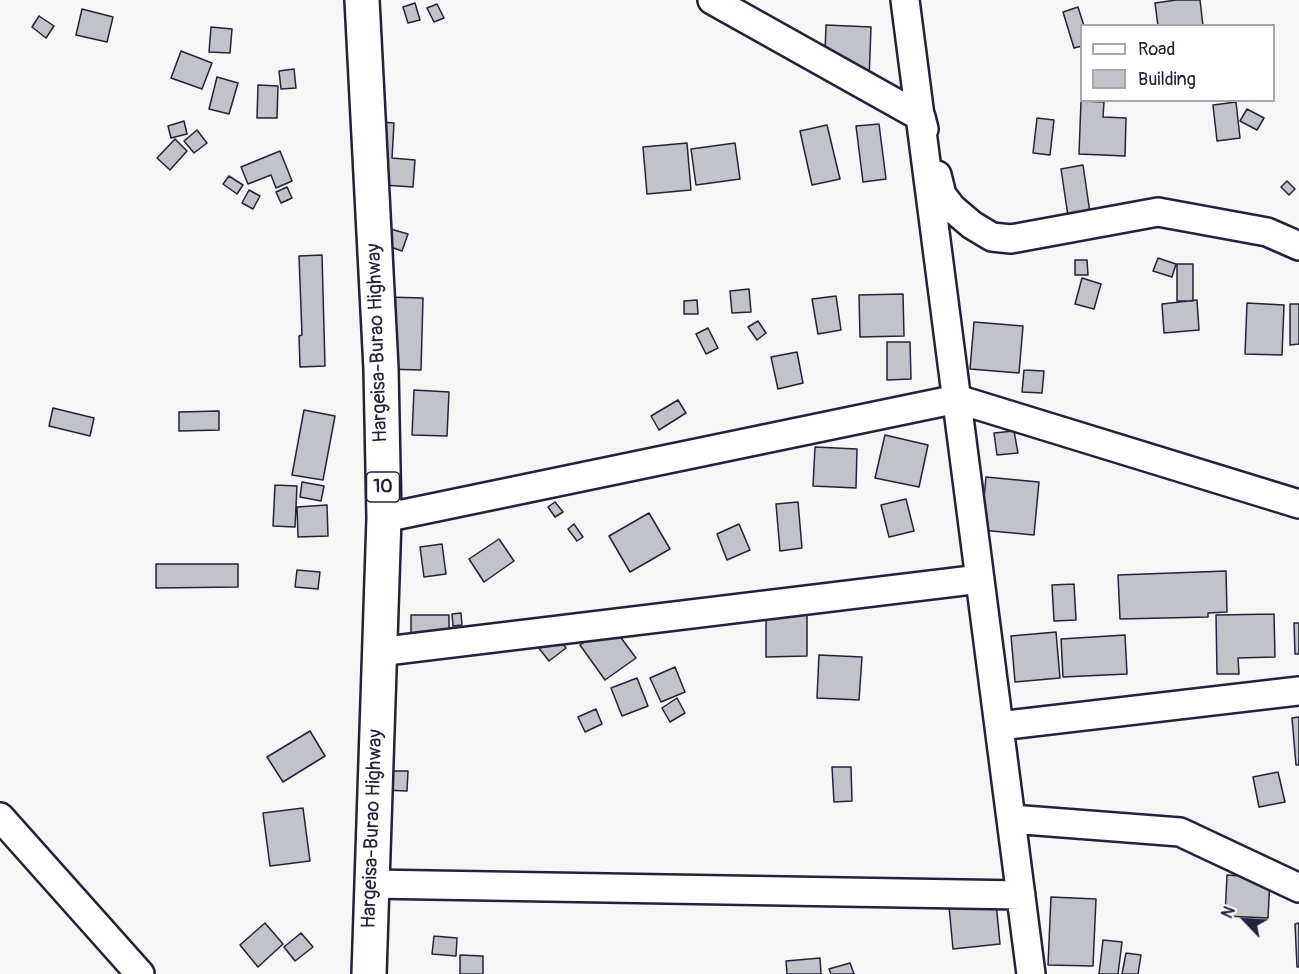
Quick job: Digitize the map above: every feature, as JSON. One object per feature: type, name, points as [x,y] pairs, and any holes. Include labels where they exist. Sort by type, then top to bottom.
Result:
[{"type":"highway","name":"Hargeisa-Burao Highway","points":[[362,0],[381,369],[384,518],[369,974]]},
{"type":"street","points":[[712,0],[921,117],[942,195],[952,208],[972,225],[992,237],[1011,239],[1158,212],[1267,232],[1299,246]]},
{"type":"street","points":[[905,0],[1031,974]]},
{"type":"street","points":[[384,518],[957,399],[1299,504]]},
{"type":"street","points":[[378,652],[980,579]]},
{"type":"street","points":[[999,726],[1299,691]]},
{"type":"street","points":[[0,817],[140,974]]},
{"type":"street","points":[[1011,819],[1180,832],[1299,888]]},
{"type":"street","points":[[371,885],[1021,895]]},
{"type":"building","points":[[1200,0],[1203,24],[1158,24],[1155,3]]},
{"type":"building","points":[[415,3],[420,20],[408,23],[403,7]]},
{"type":"building","points":[[437,4],[444,18],[434,22],[427,8]]},
{"type":"building","points":[[1078,7],[1083,24],[1080,24],[1080,46],[1074,48],[1063,12]]},
{"type":"building","points":[[82,9],[113,17],[107,42],[76,35]]},
{"type":"building","points":[[39,16],[54,26],[46,38],[32,27]]},
{"type":"building","points":[[826,25],[871,27],[869,81],[824,79]]},
{"type":"building","points":[[211,27],[232,29],[230,53],[209,52]]},
{"type":"building","points":[[181,51],[212,63],[202,89],[171,78]]},
{"type":"building","points":[[294,69],[296,88],[281,89],[279,71]]},
{"type":"building","points":[[217,77],[238,83],[229,114],[209,109]]},
{"type":"building","points":[[258,85],[278,86],[277,118],[257,118]]},
{"type":"building","points":[[1081,102],[1104,102],[1103,117],[1126,118],[1125,156],[1079,154]]},
{"type":"building","points":[[1236,102],[1240,138],[1217,141],[1213,105]]},
{"type":"building","points":[[1247,109],[1264,118],[1257,130],[1240,121]]},
{"type":"building","points":[[1037,118],[1054,120],[1050,155],[1033,153]]},
{"type":"building","points":[[184,121],[187,134],[171,138],[168,126]]},
{"type":"building","points":[[371,121],[394,123],[392,158],[415,160],[413,187],[368,184]]},
{"type":"building","points":[[879,124],[886,179],[863,182],[856,126]]},
{"type":"building","points":[[827,125],[840,179],[812,185],[800,131]]},
{"type":"building","points":[[197,130],[207,143],[194,153],[184,141]]},
{"type":"building","points":[[175,139],[187,151],[170,170],[157,158]]},
{"type":"building","points":[[687,143],[691,190],[647,194],[643,147]]},
{"type":"building","points":[[735,143],[740,179],[696,185],[691,149]]},
{"type":"building","points":[[280,151],[292,181],[276,188],[271,175],[248,184],[241,167]]},
{"type":"building","points":[[1083,165],[1090,213],[1068,216],[1061,169]]},
{"type":"building","points":[[229,176],[243,185],[237,194],[223,184]]},
{"type":"building","points":[[1287,181],[1295,189],[1289,195],[1281,187]]},
{"type":"building","points":[[287,187],[292,198],[281,203],[276,192]]},
{"type":"building","points":[[249,190],[260,196],[253,209],[242,203]]},
{"type":"building","points":[[387,228],[408,234],[402,251],[382,244]]},
{"type":"building","points":[[322,255],[325,366],[300,367],[299,336],[302,335],[299,256]]},
{"type":"building","points":[[1158,258],[1176,264],[1172,277],[1153,271]]},
{"type":"building","points":[[1075,260],[1087,260],[1088,275],[1075,275]]},
{"type":"building","points":[[1177,264],[1193,264],[1193,301],[1177,301]]},
{"type":"building","points":[[1082,278],[1101,284],[1094,309],[1075,304]]},
{"type":"building","points":[[749,289],[751,312],[732,313],[730,291]]},
{"type":"building","points":[[903,294],[904,336],[860,337],[859,295]]},
{"type":"building","points":[[836,296],[841,330],[818,334],[812,299]]},
{"type":"building","points":[[387,297],[423,298],[421,370],[385,369]]},
{"type":"building","points":[[697,300],[698,314],[684,314],[684,301]]},
{"type":"building","points":[[1197,300],[1199,330],[1164,333],[1162,304]]},
{"type":"building","points":[[1247,303],[1284,305],[1282,355],[1245,354]]},
{"type":"building","points":[[1290,304],[1299,304],[1299,344],[1290,345]]},
{"type":"building","points":[[758,321],[766,333],[757,340],[748,327]]},
{"type":"building","points":[[974,322],[1023,326],[1019,373],[970,369]]},
{"type":"building","points":[[708,328],[718,348],[706,354],[696,334]]},
{"type":"building","points":[[887,342],[910,342],[911,379],[887,380]]},
{"type":"building","points":[[797,352],[803,383],[778,389],[771,357]]},
{"type":"building","points":[[1024,370],[1044,371],[1042,393],[1022,392]]},
{"type":"building","points":[[414,390],[449,392],[447,436],[412,435]]},
{"type":"building","points":[[678,400],[686,413],[659,430],[651,416]]},
{"type":"building","points":[[53,408],[94,418],[90,436],[49,426]]},
{"type":"building","points":[[304,410],[335,416],[323,480],[292,475]]},
{"type":"building","points":[[219,411],[219,430],[179,431],[179,412]]},
{"type":"building","points":[[1014,431],[1018,453],[997,455],[994,433]]},
{"type":"building","points":[[885,435],[928,445],[919,487],[875,478]]},
{"type":"building","points":[[815,447],[857,449],[856,488],[813,486]]},
{"type":"building","points":[[986,477],[1039,482],[1034,535],[981,530]]},
{"type":"building","points":[[302,482],[324,486],[321,501],[300,497]]},
{"type":"building","points":[[275,485],[297,486],[295,527],[273,526]]},
{"type":"building","points":[[906,499],[914,531],[889,537],[881,505]]},
{"type":"building","points":[[555,502],[563,512],[555,517],[548,507]]},
{"type":"building","points":[[798,502],[802,548],[780,551],[776,504]]},
{"type":"building","points":[[327,505],[328,536],[298,537],[297,507]]},
{"type":"building","points":[[649,513],[670,549],[630,572],[609,536]]},
{"type":"building","points":[[574,524],[583,537],[577,541],[568,529]]},
{"type":"building","points":[[739,524],[750,550],[727,560],[717,534]]},
{"type":"building","points":[[499,539],[514,561],[484,582],[469,559]]},
{"type":"building","points":[[442,544],[446,574],[424,577],[420,547]]},
{"type":"building","points":[[156,564],[238,564],[238,587],[156,588]]},
{"type":"building","points":[[297,570],[320,572],[318,589],[295,587]]},
{"type":"building","points":[[1226,571],[1227,612],[1208,613],[1208,617],[1120,619],[1118,575]]},
{"type":"building","points":[[1074,584],[1076,620],[1054,621],[1052,585]]},
{"type":"building","points":[[807,602],[807,656],[766,657],[766,603]]},
{"type":"building","points":[[461,613],[462,625],[453,626],[452,614]]},
{"type":"building","points":[[1274,614],[1275,657],[1238,658],[1239,674],[1217,674],[1216,615]]},
{"type":"building","points":[[411,615],[449,615],[449,638],[411,639]]},
{"type":"building","points":[[610,623],[636,658],[605,680],[580,645]]},
{"type":"building","points":[[1294,623],[1299,623],[1299,654],[1295,654]]},
{"type":"building","points":[[1056,632],[1060,678],[1015,682],[1011,636]]},
{"type":"building","points":[[556,634],[566,648],[549,661],[538,647]]},
{"type":"building","points":[[1125,635],[1127,674],[1063,677],[1061,639]]},
{"type":"building","points":[[819,655],[862,657],[859,700],[817,698]]},
{"type":"building","points":[[675,667],[685,692],[661,702],[650,678]]},
{"type":"building","points":[[637,678],[648,706],[622,716],[611,688]]},
{"type":"building","points":[[677,698],[685,713],[670,722],[662,708]]},
{"type":"building","points":[[596,709],[602,724],[585,732],[578,717]]},
{"type":"building","points":[[1299,717],[1299,765],[1296,765],[1292,718]]},
{"type":"building","points":[[310,731],[325,756],[283,782],[267,757]]},
{"type":"building","points":[[832,767],[851,767],[852,801],[834,802]]},
{"type":"building","points":[[384,771],[408,771],[407,791],[383,790]]},
{"type":"building","points":[[1278,772],[1285,802],[1259,807],[1253,777]]},
{"type":"building","points":[[303,808],[310,861],[270,866],[263,813]]},
{"type":"building","points":[[1227,875],[1270,878],[1268,918],[1225,916]]},
{"type":"building","points":[[995,892],[1000,944],[953,949],[948,896]]},
{"type":"building","points":[[1051,897],[1096,899],[1093,966],[1048,965]]},
{"type":"building","points":[[265,923],[283,944],[258,967],[240,945]]},
{"type":"building","points":[[1299,923],[1299,967],[1297,967],[1295,924]]},
{"type":"building","points":[[301,933],[313,947],[295,961],[284,947]]},
{"type":"building","points":[[434,936],[457,938],[456,956],[432,954]]},
{"type":"building","points":[[1103,940],[1122,942],[1118,974],[1099,974]]},
{"type":"building","points":[[1126,953],[1141,955],[1138,974],[1122,974]]},
{"type":"building","points":[[460,955],[483,956],[483,974],[460,974]]},
{"type":"building","points":[[820,958],[821,974],[787,974],[786,961]]},
{"type":"building","points":[[850,963],[854,974],[831,974],[829,969]]}]
